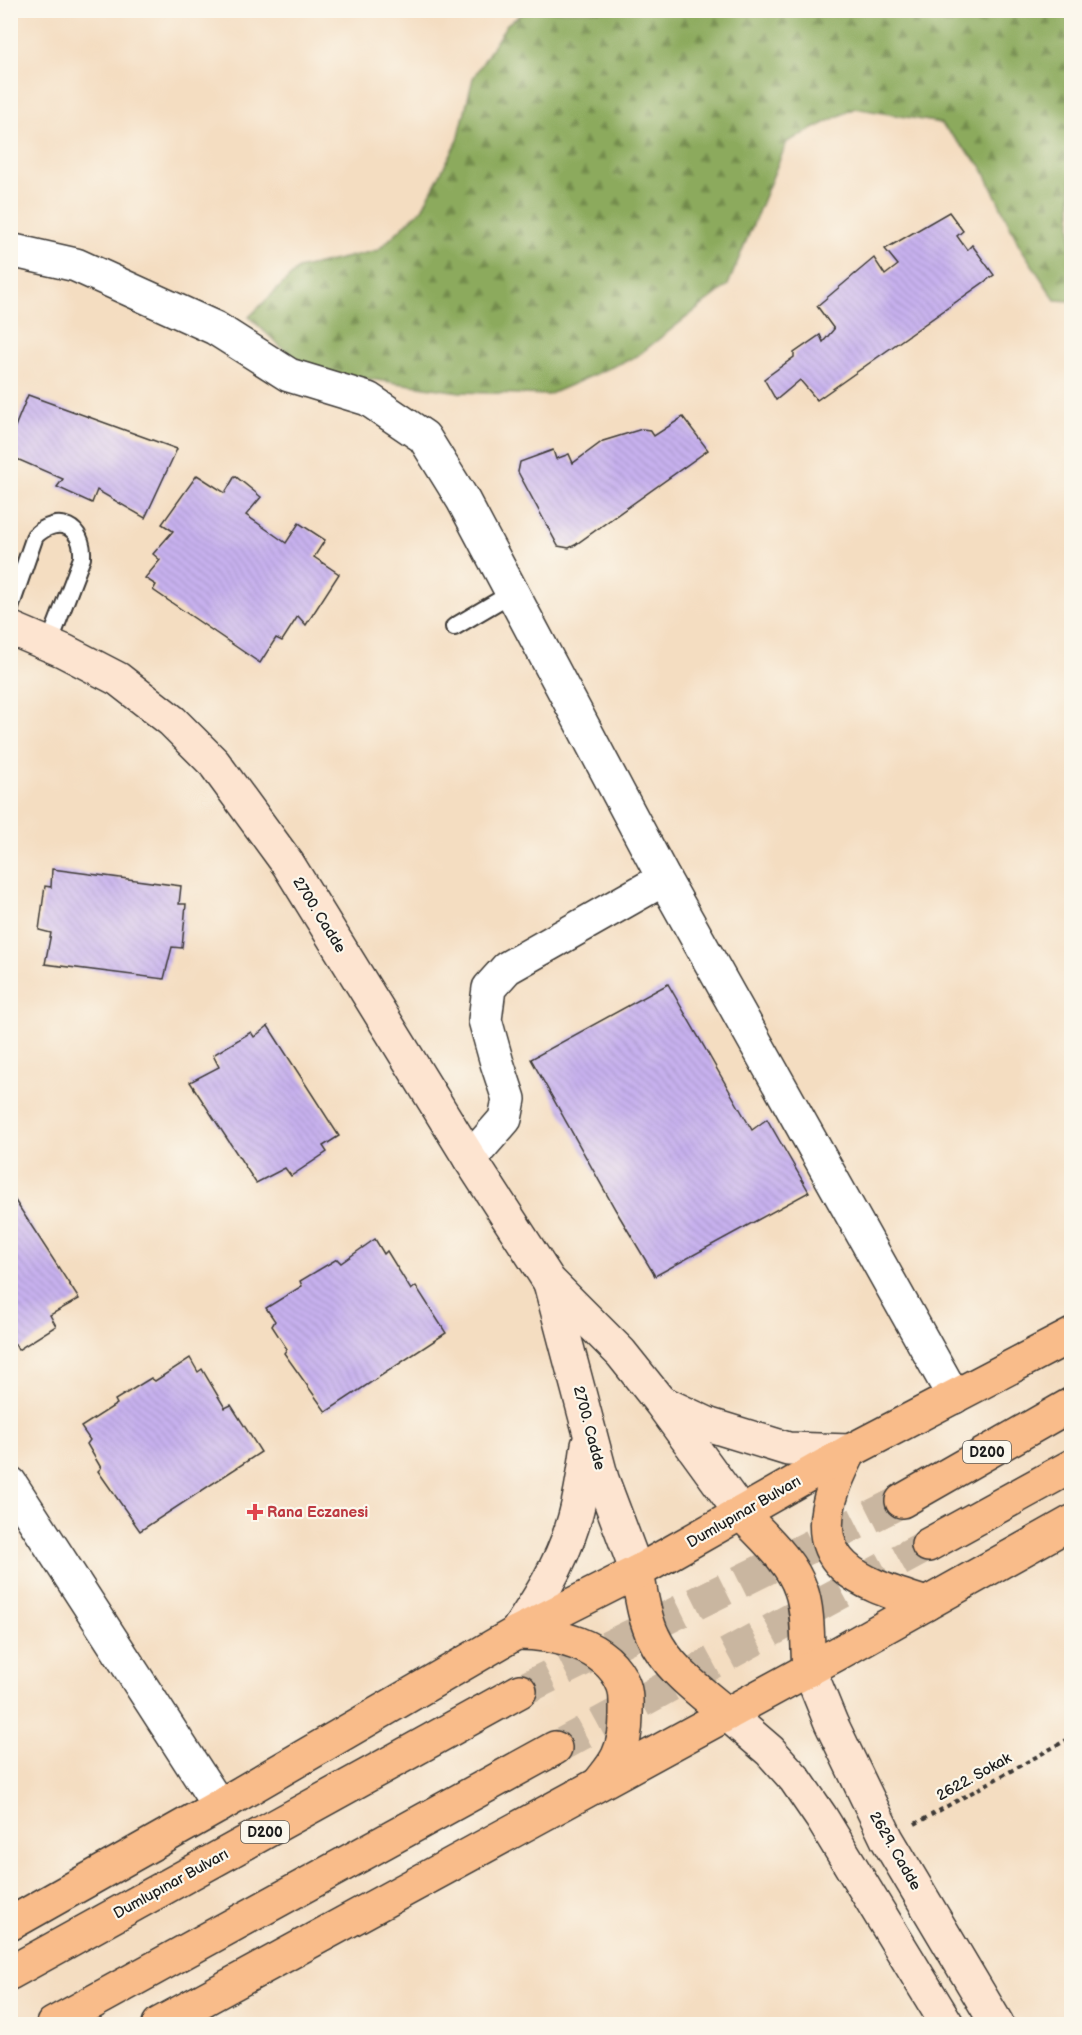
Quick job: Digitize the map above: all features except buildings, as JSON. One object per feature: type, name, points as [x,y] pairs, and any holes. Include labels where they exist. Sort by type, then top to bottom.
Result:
[{"type":"highway","name":"Dumlupınar Bulvarı","points":[[10,1924],[219,1806],[516,1633],[637,1572],[850,1451],[1071,1335]]},
{"type":"highway","name":"D200","points":[[902,1501],[1071,1404]]},
{"type":"highway","points":[[850,1451],[833,1489],[829,1506],[827,1535],[833,1554],[847,1570],[866,1582],[926,1604]]},
{"type":"highway","points":[[928,1545],[1071,1466]]},
{"type":"highway","points":[[741,1513],[784,1560],[801,1590],[809,1669]]},
{"type":"highway","points":[[159,2025],[809,1669],[1071,1522]]},
{"type":"highway","points":[[637,1572],[652,1635],[665,1657],[675,1670],[727,1714]]},
{"type":"highway","points":[[516,1633],[536,1633],[560,1638],[584,1647],[605,1659],[617,1672],[624,1685],[626,1731],[618,1758],[599,1784]]},
{"type":"highway","name":"Dumlupınar Bulvarı","points":[[10,1973],[520,1691]]},
{"type":"highway","points":[[53,2025],[555,1748]]},
{"type":"street","points":[[10,250],[76,265],[215,328],[289,375],[368,399],[424,437],[463,500],[664,879],[954,1397]]},
{"type":"street","name":"2700. Cadde","points":[[10,628],[49,644],[118,679],[172,721],[214,764],[288,864],[470,1159],[549,1281],[621,1353],[661,1403],[741,1513]]},
{"type":"street","points":[[470,1159],[505,1119],[510,1099],[496,1064],[485,1020],[489,988],[507,968],[664,879]]},
{"type":"street","name":"2700. Cadde","points":[[549,1281],[612,1509],[637,1572]]},
{"type":"street","points":[[661,1403],[710,1425],[788,1449],[850,1451]]},
{"type":"street","points":[[516,1633],[544,1590],[565,1548],[578,1504],[590,1434]]},
{"type":"street","points":[[10,1483],[219,1806]]},
{"type":"street","name":"2629. Cadde","points":[[809,1669],[831,1723],[887,1839],[997,2025]]},
{"type":"street","points":[[727,1714],[770,1752],[795,1779],[822,1816],[947,2025]]},
{"type":"lane","points":[[10,608],[35,536],[44,527],[56,524],[68,526],[78,534],[83,545],[82,558],[49,644]]},
{"type":"lane","points":[[454,627],[512,593]]},
{"type":"path","name":"2622. Sokak","points":[[887,1839],[1071,1737]]},
{"type":"green space","points":[[527,11],[1071,11],[1071,301],[1055,300],[1019,245],[982,167],[940,123],[855,108],[787,142],[728,285],[637,356],[548,395],[460,392],[306,370],[249,317],[298,269],[378,250],[422,209],[458,140],[473,78],[507,24]]},
{"type":"tunnel","points":[[520,1691],[902,1501]]},
{"type":"tunnel","points":[[555,1748],[928,1545]]},
{"type":"place","name":"Rana Eczanesi","points":[[255,1512]]}]
